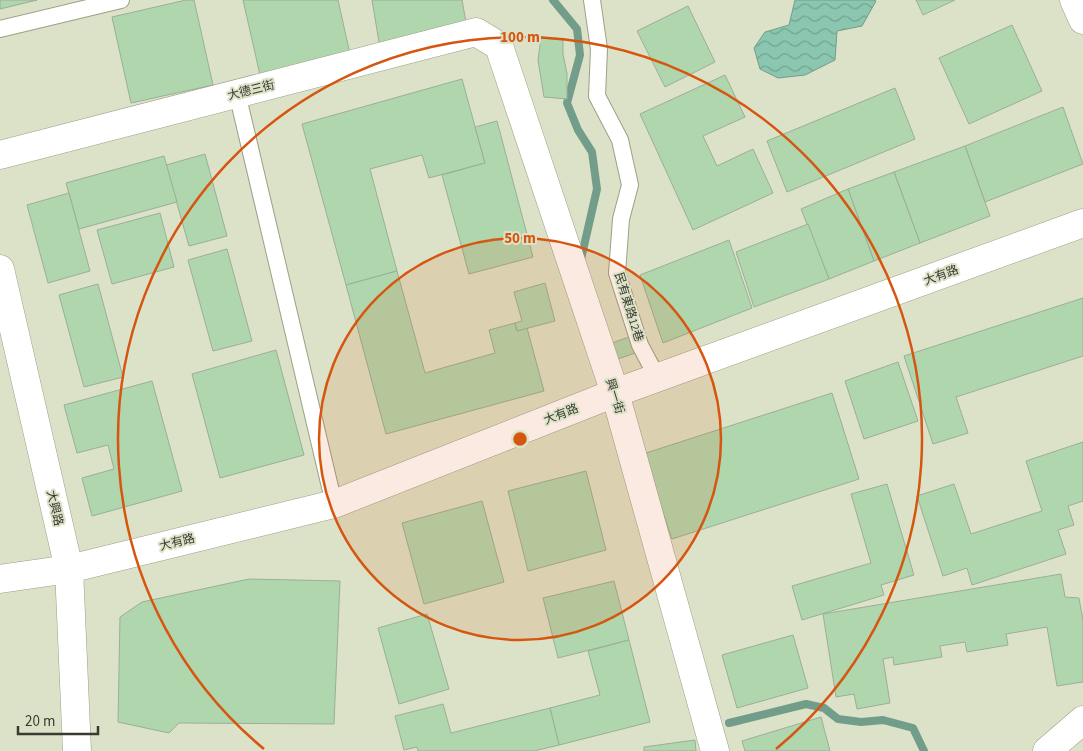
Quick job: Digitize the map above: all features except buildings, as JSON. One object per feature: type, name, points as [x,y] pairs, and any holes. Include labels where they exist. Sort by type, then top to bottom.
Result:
[{"type":"street","points":[[1074,0],[1083,20]]},
{"type":"street","name":"大德三街","points":[[0,155],[476,32],[500,46]]},
{"type":"street","name":"興一街","points":[[500,46],[615,393],[715,751]]},
{"type":"street","name":"大有路","points":[[0,579],[69,569],[334,504],[615,393],[658,379],[1083,223]]},
{"type":"street","name":"大興路","points":[[0,269],[69,569],[77,751]]},
{"type":"street","points":[[1047,751],[1083,720]]},
{"type":"lane","points":[[0,29],[121,0]]},
{"type":"lane","name":"民有東路12巷","points":[[592,0],[599,49],[597,96],[620,140],[630,185],[621,219],[617,273],[640,345],[658,379]]},
{"type":"lane","points":[[237,93],[334,504]]},
{"type":"water","points":[[795,0],[876,1],[862,26],[837,31],[835,60],[805,75],[778,78],[760,69],[754,48],[765,32],[789,25]]},
{"type":"waterway","points":[[553,0],[577,29],[580,55],[567,103],[578,130],[592,152],[597,189],[581,259]]},
{"type":"waterway","points":[[729,723],[806,704],[824,708],[838,719],[861,722],[883,720],[913,728],[924,751]]}]
